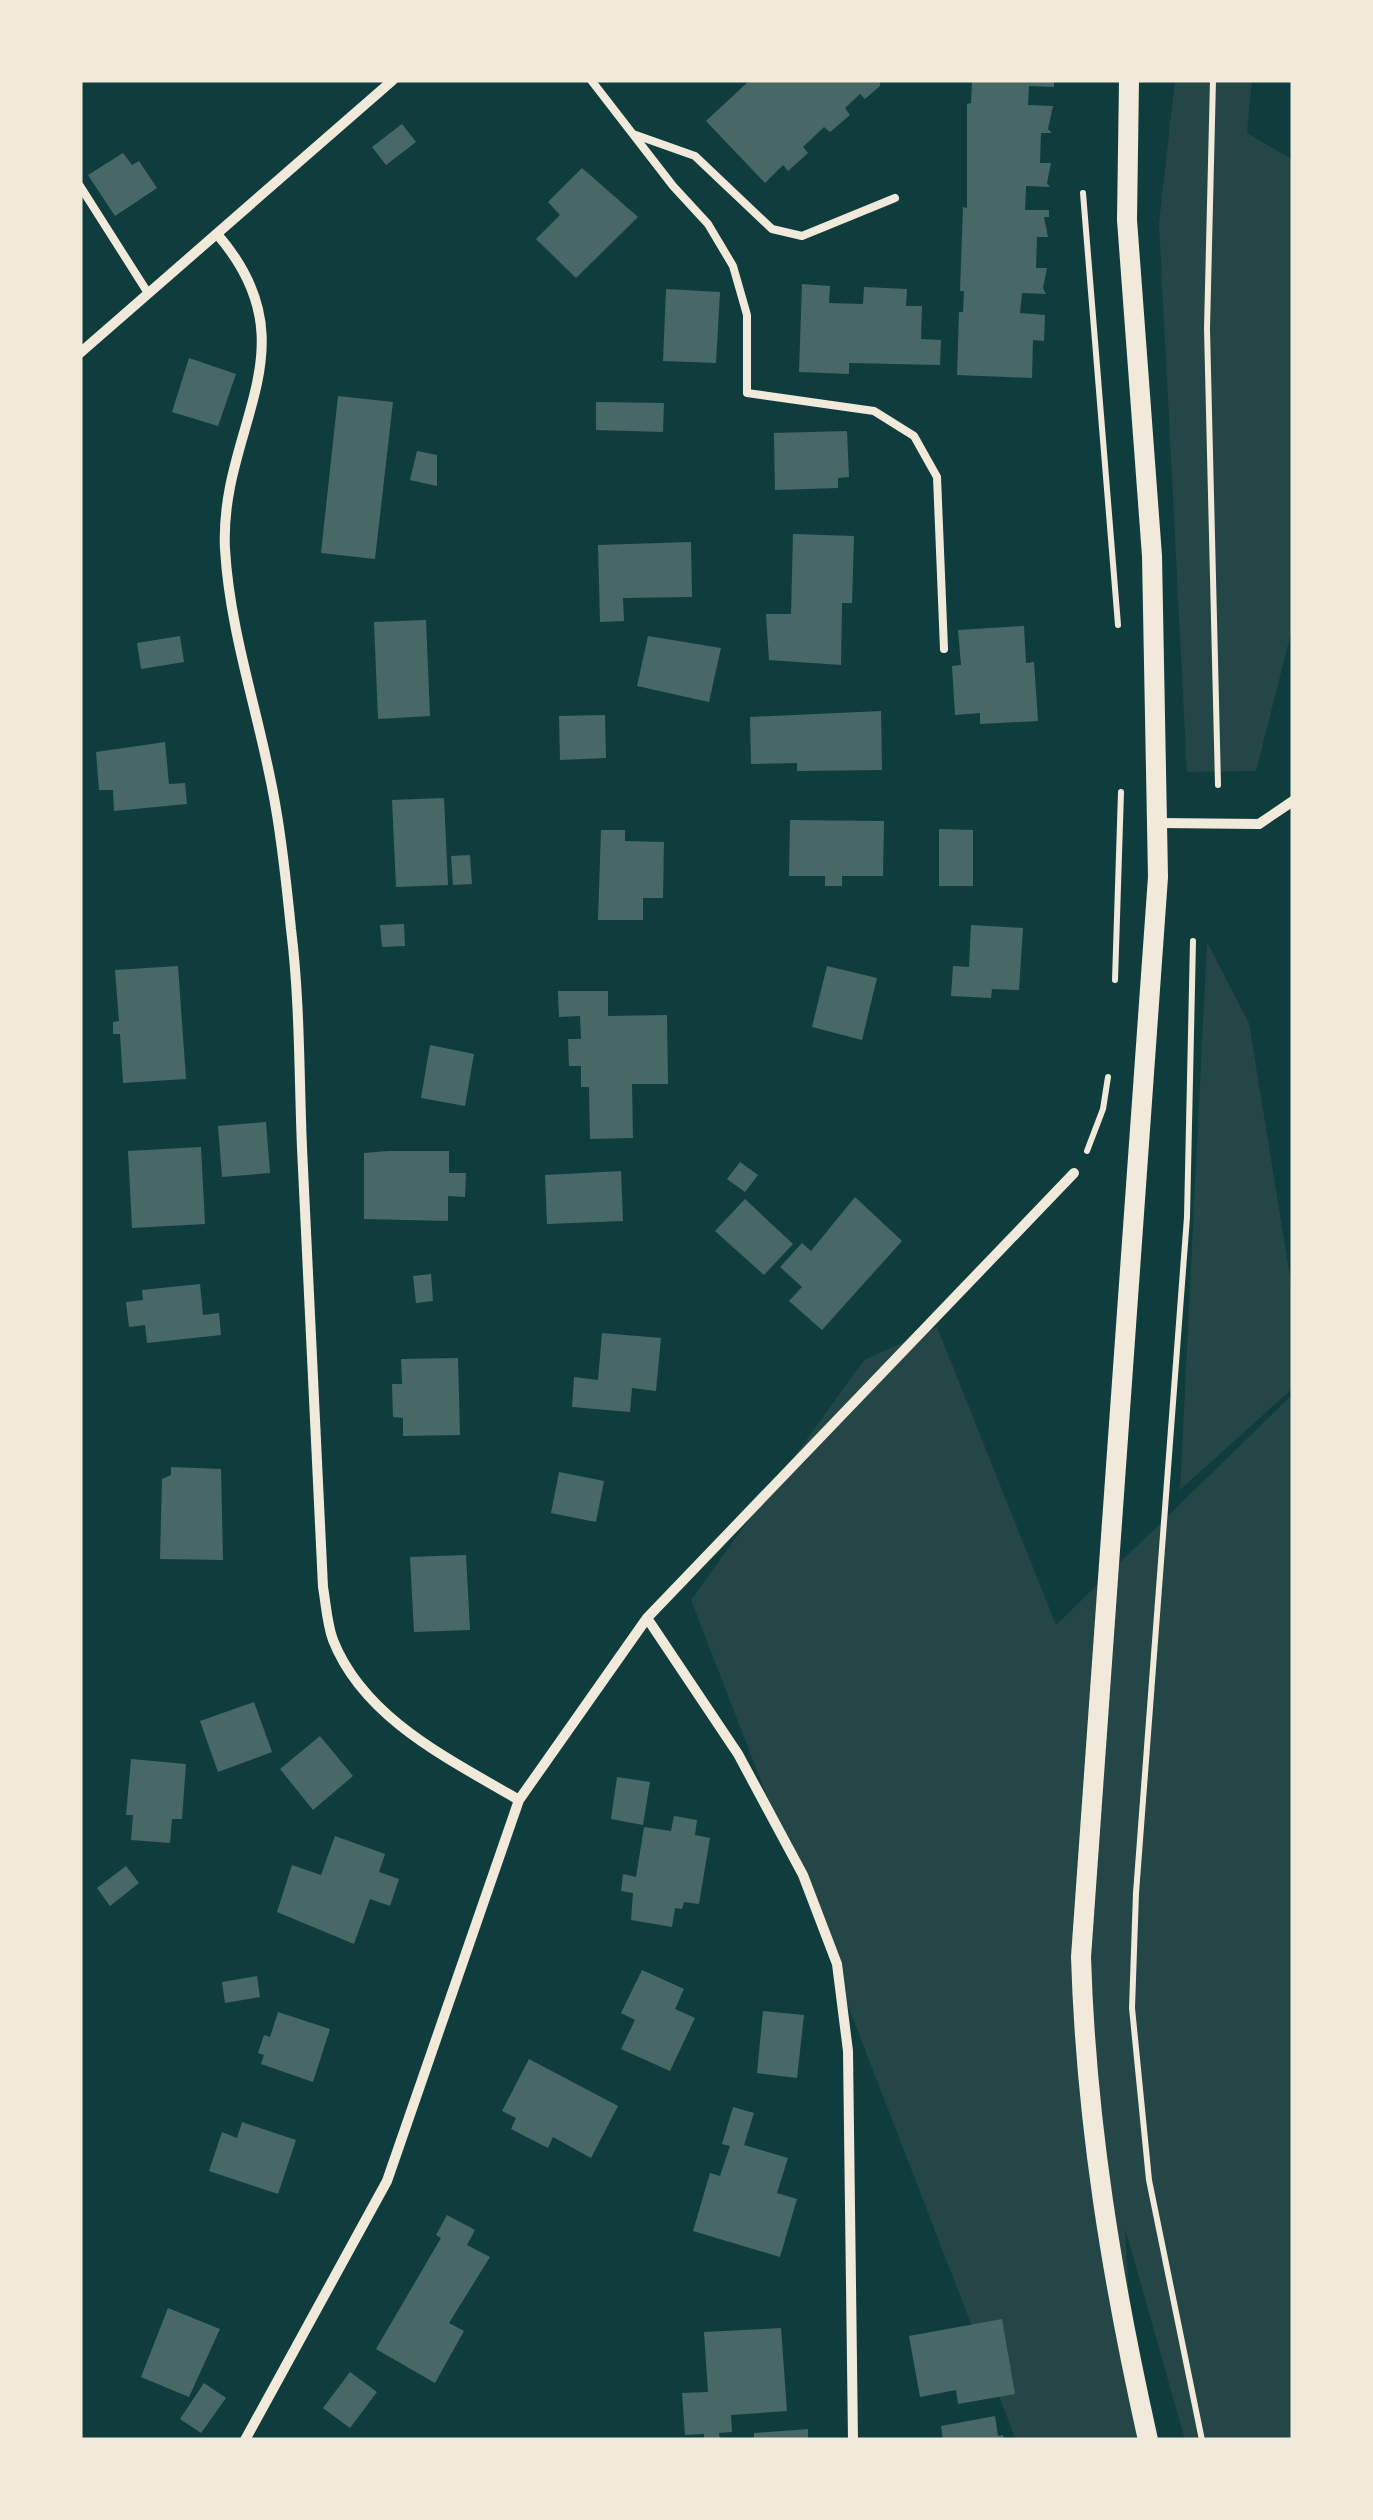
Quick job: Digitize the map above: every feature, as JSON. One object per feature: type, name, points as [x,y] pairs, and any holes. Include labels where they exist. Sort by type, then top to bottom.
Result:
[{"type":"main road","points":[[1128,80],[1127,220],[1153,574],[1159,824],[1154,957],[1080,1957],[1084,2060],[1104,2226],[1148,2440]]},
{"type":"street","points":[[80,353],[393,80]]},
{"type":"street","points":[[217,234],[240,261],[252,284],[264,338],[261,373],[228,499],[225,546],[230,599],[276,809],[292,934],[322,1587],[332,1639],[354,1680],[414,1738],[519,1800]]},
{"type":"street","points":[[1159,824],[1259,824],[1293,801]]},
{"type":"street","points":[[245,2440],[386,2181],[519,1800],[647,1618],[1074,1173]]},
{"type":"street","points":[[647,1618],[738,1754],[803,1875],[837,1964],[848,2051],[853,2440]]},
{"type":"lane","points":[[592,80],[708,224],[733,266],[747,315],[747,393],[874,411],[914,436],[938,477],[944,649]]},
{"type":"lane","points":[[633,134],[695,156],[772,228],[802,236],[895,198]]},
{"type":"lane","points":[[80,186],[148,293]]},
{"type":"path","points":[[1214,80],[1207,329],[1218,785]]},
{"type":"path","points":[[1083,193],[1118,632]]},
{"type":"path","points":[[1114,1000],[1121,785]]},
{"type":"path","points":[[1194,940],[1186,1217],[1136,1892],[1132,2008],[1149,2180],[1202,2440]]},
{"type":"path","points":[[1074,1173],[1102,1109],[1110,1059]]},
{"type":"shaded area","points":[[1175,80],[1252,80],[1247,133],[1293,160],[1293,625],[1256,771],[1187,772],[1159,223]]},
{"type":"shaded area","points":[[1207,942],[1249,1023],[1293,1295],[1293,1388],[1180,1490]]},
{"type":"shaded area","points":[[937,1327],[1056,1625],[1293,1394],[1293,2440],[1185,2440],[1125,2228],[1137,2440],[1016,2440],[691,1600],[864,1360]]},
{"type":"building","points":[[750,80],[880,80],[880,86],[865,99],[860,94],[845,108],[850,115],[830,132],[824,127],[803,147],[808,153],[788,171],[783,165],[765,183],[706,121]]},
{"type":"building","points":[[972,80],[1054,80],[1054,87],[1029,86],[1028,105],[1053,106],[1048,129],[1052,133],[1041,133],[1040,163],[1051,163],[1047,183],[1050,187],[1026,186],[1025,210],[1049,210],[1049,217],[1044,217],[1048,237],[1037,237],[1036,268],[1047,268],[1043,288],[1046,294],[1022,293],[1020,313],[1045,315],[1044,341],[1033,340],[1032,378],[957,375],[959,312],[963,312],[964,291],[960,291],[963,207],[967,208],[967,104],[971,103]]},
{"type":"building","points":[[402,124],[416,142],[386,165],[372,147]]},
{"type":"building","points":[[123,153],[132,165],[139,161],[157,188],[115,216],[88,175]]},
{"type":"building","points":[[582,168],[638,217],[576,278],[536,239],[560,215],[548,202]]},
{"type":"building","points":[[802,284],[830,286],[829,303],[863,304],[864,287],[907,289],[906,306],[922,306],[921,339],[941,340],[940,365],[849,363],[849,374],[799,372]]},
{"type":"building","points":[[666,289],[720,292],[716,363],[663,361]]},
{"type":"building","points":[[189,358],[236,374],[218,426],[172,412]]},
{"type":"building","points":[[338,396],[393,402],[375,559],[321,553]]},
{"type":"building","points":[[596,402],[664,403],[663,432],[596,430]]},
{"type":"building","points":[[847,431],[849,477],[838,478],[838,488],[775,490],[774,433]]},
{"type":"building","points":[[417,451],[437,455],[437,486],[410,480]]},
{"type":"building","points":[[793,534],[854,536],[852,603],[842,603],[841,665],[769,660],[766,614],[791,614]]},
{"type":"building","points":[[691,542],[692,597],[623,598],[624,621],[600,622],[598,545]]},
{"type":"building","points":[[426,620],[430,716],[378,719],[374,622]]},
{"type":"building","points":[[1024,626],[1026,663],[1034,662],[1038,721],[980,724],[980,713],[955,715],[952,666],[961,665],[958,630]]},
{"type":"building","points":[[180,636],[184,662],[141,669],[137,643]]},
{"type":"building","points":[[648,636],[721,648],[709,702],[637,686]]},
{"type":"building","points":[[881,711],[882,770],[797,771],[797,763],[751,764],[750,717]]},
{"type":"building","points":[[605,715],[606,758],[560,760],[559,716]]},
{"type":"building","points":[[165,742],[169,784],[185,783],[187,804],[114,811],[113,790],[99,790],[96,752]]},
{"type":"building","points":[[444,798],[448,885],[396,887],[392,800]]},
{"type":"building","points":[[790,820],[884,821],[883,876],[842,876],[842,886],[825,886],[825,876],[789,876]]},
{"type":"building","points":[[939,829],[973,830],[973,886],[939,886]]},
{"type":"building","points":[[601,830],[625,830],[625,841],[664,842],[663,898],[643,898],[643,920],[598,920]]},
{"type":"building","points":[[470,855],[472,884],[453,885],[451,856]]},
{"type":"building","points":[[404,924],[405,946],[382,947],[380,925]]},
{"type":"building","points":[[971,925],[1023,928],[1019,990],[992,989],[991,998],[951,996],[953,966],[969,967]]},
{"type":"building","points":[[178,966],[186,1079],[123,1083],[120,1034],[113,1034],[113,1022],[119,1021],[115,970]]},
{"type":"building","points":[[827,966],[877,978],[862,1040],[812,1027]]},
{"type":"building","points":[[558,991],[608,991],[608,1016],[667,1015],[668,1084],[632,1084],[633,1138],[590,1139],[589,1087],[581,1087],[581,1066],[569,1066],[568,1039],[581,1039],[580,1016],[559,1017]]},
{"type":"building","points":[[430,1045],[474,1054],[465,1106],[421,1098]]},
{"type":"building","points":[[266,1122],[270,1173],[222,1177],[218,1126]]},
{"type":"building","points":[[201,1147],[205,1224],[132,1228],[128,1151]]},
{"type":"building","points":[[449,1151],[449,1173],[466,1173],[465,1197],[448,1196],[448,1221],[364,1219],[364,1153]]},
{"type":"building","points":[[740,1162],[758,1175],[745,1192],[727,1179]]},
{"type":"building","points":[[621,1171],[623,1221],[547,1224],[545,1175]]},
{"type":"building","points":[[855,1197],[902,1241],[822,1330],[789,1301],[802,1287],[780,1267],[802,1243],[811,1251]]},
{"type":"building","points":[[745,1199],[793,1244],[764,1275],[715,1231]]},
{"type":"building","points":[[431,1274],[433,1301],[416,1303],[413,1276]]},
{"type":"building","points":[[200,1284],[203,1315],[219,1313],[221,1335],[147,1343],[145,1325],[129,1327],[126,1302],[143,1300],[142,1290]]},
{"type":"building","points":[[602,1333],[661,1338],[656,1391],[632,1388],[630,1412],[572,1407],[574,1377],[598,1380]]},
{"type":"building","points":[[458,1358],[460,1435],[403,1436],[403,1418],[393,1417],[392,1384],[402,1384],[401,1359]]},
{"type":"building","points":[[171,1467],[221,1469],[223,1560],[160,1559],[162,1479],[171,1475]]},
{"type":"building","points":[[559,1472],[604,1481],[596,1522],[551,1513]]},
{"type":"building","points":[[466,1555],[470,1630],[414,1632],[410,1557]]},
{"type":"building","points":[[254,1702],[272,1752],[218,1772],[200,1721]]},
{"type":"building","points":[[320,1736],[353,1776],[313,1810],[280,1769]]},
{"type":"building","points":[[131,1759],[186,1764],[182,1819],[172,1819],[170,1843],[131,1840],[133,1815],[126,1815]]},
{"type":"building","points":[[617,1777],[650,1782],[643,1825],[611,1819]]},
{"type":"building","points":[[674,1816],[697,1820],[695,1835],[710,1838],[699,1904],[684,1902],[682,1909],[675,1908],[672,1927],[631,1920],[633,1893],[621,1891],[623,1874],[636,1877],[644,1827],[671,1831]]},
{"type":"building","points":[[335,1836],[385,1854],[379,1872],[399,1879],[390,1906],[370,1899],[354,1944],[277,1912],[292,1865],[321,1875]]},
{"type":"building","points":[[126,1866],[139,1883],[110,1906],[97,1888]]},
{"type":"building","points":[[642,1970],[684,1989],[675,2009],[695,2018],[670,2071],[621,2049],[635,2020],[621,2013]]},
{"type":"building","points":[[257,1976],[260,1997],[225,2003],[222,1982]]},
{"type":"building","points":[[763,2011],[804,2015],[797,2078],[757,2073]]},
{"type":"building","points":[[278,2012],[330,2029],[313,2082],[261,2064],[264,2055],[258,2053],[264,2035],[270,2037]]},
{"type":"building","points":[[529,2059],[618,2106],[591,2158],[553,2137],[548,2148],[511,2129],[516,2118],[502,2111]]},
{"type":"building","points":[[733,2107],[754,2113],[744,2145],[788,2158],[777,2193],[797,2199],[780,2257],[693,2231],[710,2173],[720,2176],[730,2146],[722,2144]]},
{"type":"building","points":[[242,2122],[296,2140],[278,2194],[209,2171],[222,2132],[237,2138]]},
{"type":"building","points":[[447,2215],[475,2230],[467,2245],[490,2257],[449,2323],[464,2331],[435,2383],[376,2349],[441,2238],[436,2235]]},
{"type":"building","points":[[168,2308],[220,2329],[189,2397],[141,2377]]},
{"type":"building","points":[[1002,2319],[1015,2394],[958,2404],[956,2390],[920,2397],[909,2336]]},
{"type":"building","points":[[781,2328],[787,2411],[731,2415],[732,2432],[719,2433],[720,2440],[704,2440],[704,2434],[685,2435],[682,2393],[708,2392],[704,2332]]},
{"type":"building","points":[[350,2372],[377,2392],[350,2428],[323,2408]]},
{"type":"building","points":[[204,2383],[226,2398],[201,2433],[180,2419]]},
{"type":"building","points":[[995,2416],[998,2436],[1003,2435],[1004,2440],[943,2440],[941,2426]]},
{"type":"building","points":[[808,2429],[808,2440],[754,2440],[754,2433]]}]
